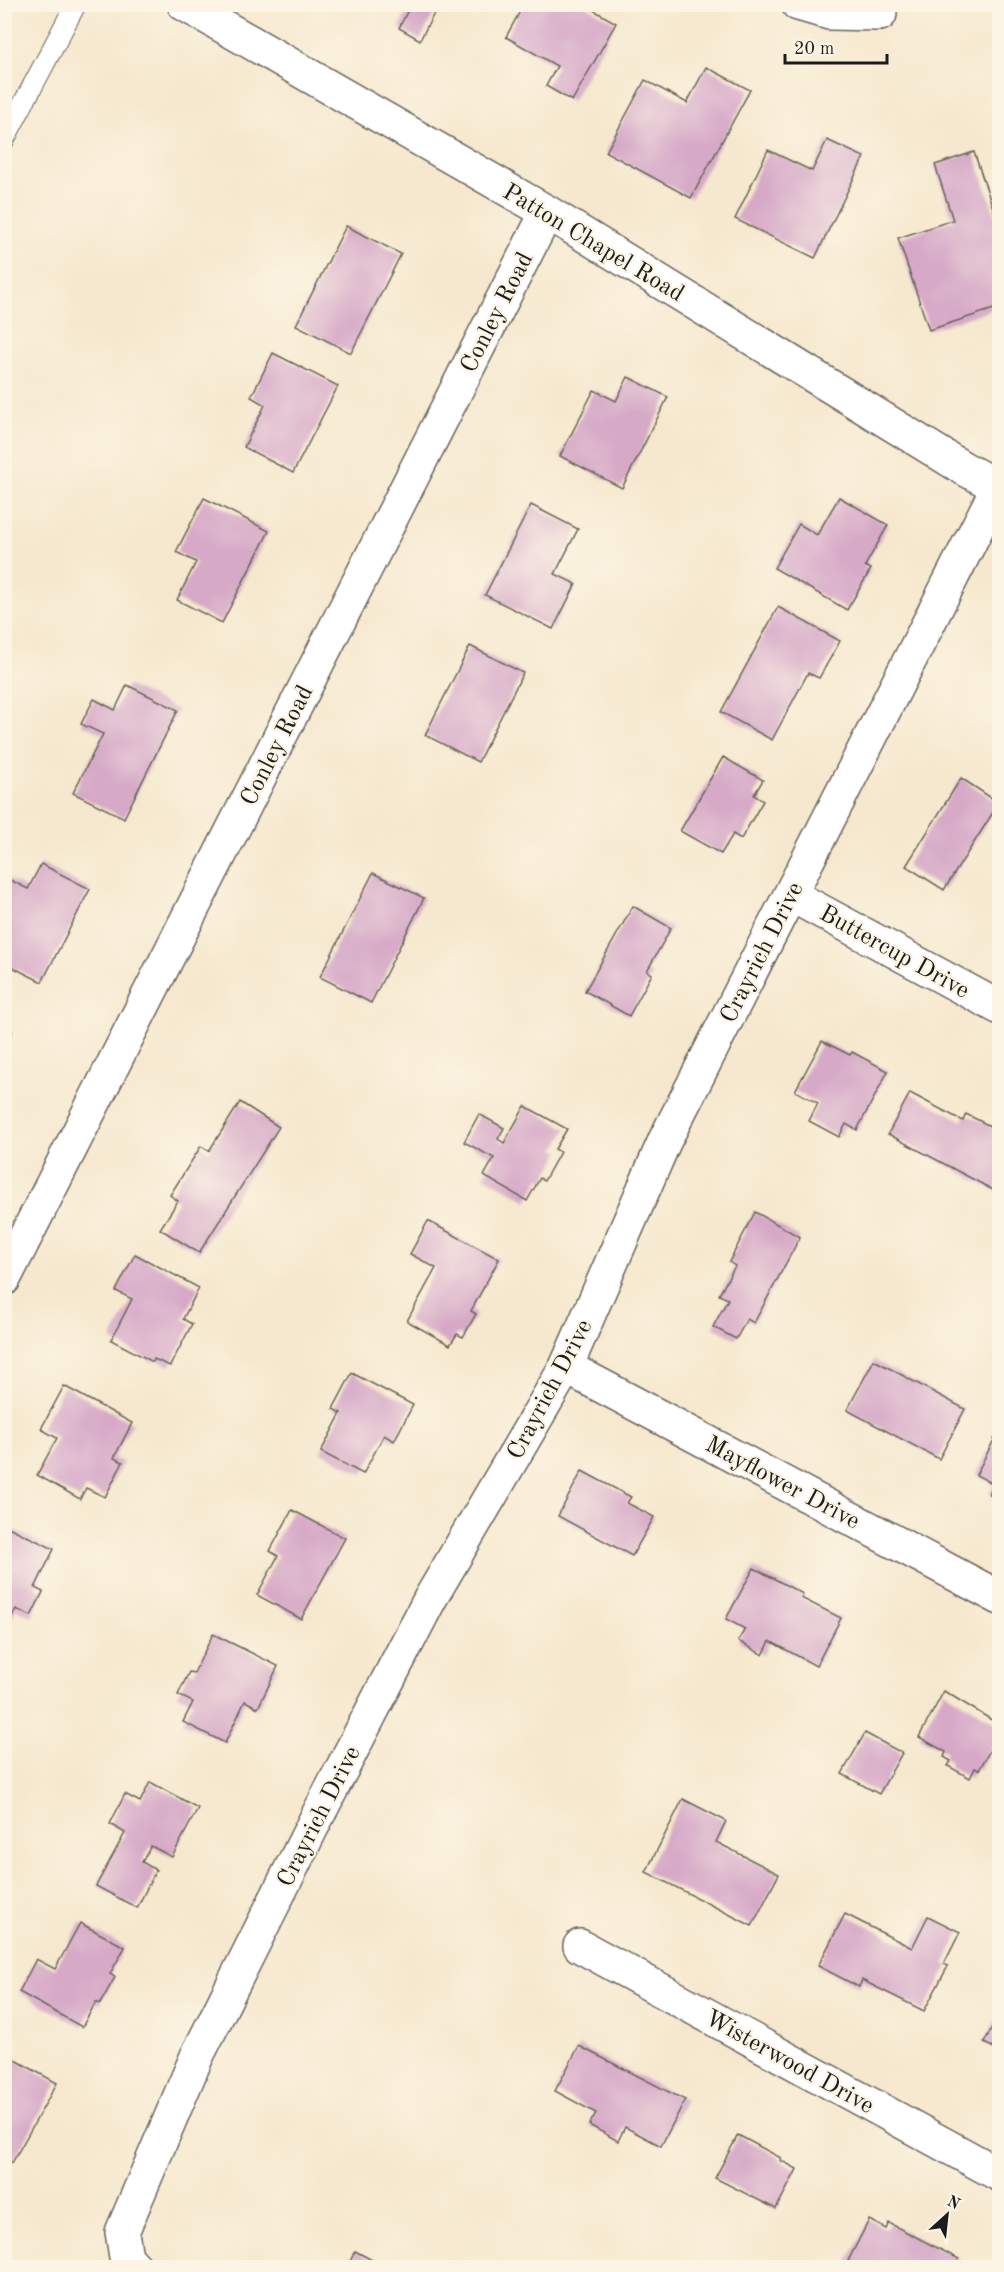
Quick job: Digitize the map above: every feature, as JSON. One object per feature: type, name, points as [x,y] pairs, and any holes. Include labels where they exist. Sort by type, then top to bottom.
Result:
[{"type":"street","name":"Patton Chapel Road","points":[[184,4],[221,14],[999,488]]},
{"type":"street","points":[[798,4],[829,13],[880,14]]},
{"type":"street","name":"Conley Road","points":[[4,1279],[547,212]]},
{"type":"street","name":"Crayrich Drive","points":[[131,2262],[122,2232],[197,2056],[430,1599],[566,1367],[665,1140],[999,488]]},
{"type":"street","name":"Buttercup Drive","points":[[791,895],[999,1008]]},
{"type":"street","name":"Mayflower Drive","points":[[566,1367],[999,1598]]},
{"type":"street","name":"Wisterwood Drive","points":[[580,1946],[999,2175]]},
{"type":"lane","points":[[4,140],[76,4]]},
{"type":"building","points":[[411,4],[439,4],[420,40],[399,28]]},
{"type":"building","points":[[524,4],[583,4],[616,23],[572,101],[546,86],[557,66],[506,37]]},
{"type":"building","points":[[706,67],[750,90],[691,198],[606,152],[645,80],[687,103]]},
{"type":"building","points":[[827,140],[864,157],[815,258],[735,219],[768,150],[812,171]]},
{"type":"building","points":[[974,152],[1000,229],[1000,307],[929,330],[898,238],[953,220],[935,165]]},
{"type":"building","points":[[346,226],[401,254],[351,353],[296,325]]},
{"type":"building","points":[[273,353],[338,386],[293,473],[244,447],[265,405],[251,397]]},
{"type":"building","points":[[628,377],[668,397],[622,488],[560,456],[594,390],[616,401]]},
{"type":"building","points":[[839,497],[888,525],[865,566],[871,569],[847,610],[774,568],[799,524],[817,535]]},
{"type":"building","points":[[204,498],[269,531],[222,623],[177,600],[196,562],[176,552]]},
{"type":"building","points":[[531,505],[578,529],[555,574],[576,584],[553,629],[485,595]]},
{"type":"building","points":[[778,607],[840,641],[819,678],[808,673],[772,740],[721,712]]},
{"type":"building","points":[[470,646],[523,673],[478,762],[425,735]]},
{"type":"building","points":[[127,685],[178,710],[124,818],[73,793],[103,734],[81,724],[94,699],[115,710]]},
{"type":"building","points":[[723,757],[763,780],[754,795],[763,801],[741,839],[733,834],[721,854],[680,831]]},
{"type":"building","points":[[961,778],[999,803],[944,890],[906,866]]},
{"type":"building","points":[[41,864],[90,889],[42,982],[4,963],[4,877],[28,889]]},
{"type":"building","points":[[373,873],[424,898],[371,1003],[320,977]]},
{"type":"building","points":[[633,906],[671,928],[647,971],[652,974],[629,1016],[585,991]]},
{"type":"building","points":[[4,1028],[12,1032],[4,1048]]},
{"type":"building","points":[[822,1041],[850,1055],[852,1052],[888,1071],[857,1130],[846,1124],[839,1137],[809,1121],[818,1103],[795,1091]]},
{"type":"building","points":[[910,1093],[963,1121],[966,1114],[1000,1131],[1000,1183],[995,1191],[888,1134]]},
{"type":"building","points":[[240,1102],[279,1127],[199,1253],[160,1229],[178,1201],[170,1195],[201,1146],[209,1151]]},
{"type":"building","points":[[525,1106],[567,1129],[555,1149],[560,1152],[544,1181],[540,1178],[527,1201],[484,1176],[494,1158],[464,1142],[479,1114],[504,1128],[498,1139],[504,1143]]},
{"type":"building","points":[[755,1212],[800,1237],[754,1323],[747,1319],[736,1339],[713,1327],[728,1299],[719,1295],[735,1266],[729,1262]]},
{"type":"building","points":[[428,1221],[499,1259],[471,1311],[476,1314],[463,1337],[457,1334],[450,1345],[407,1321],[436,1268],[410,1254]]},
{"type":"building","points":[[135,1254],[199,1288],[183,1319],[192,1324],[170,1366],[154,1359],[153,1362],[111,1340],[132,1299],[116,1291]]},
{"type":"building","points":[[874,1360],[965,1409],[939,1459],[847,1410]]},
{"type":"building","points":[[352,1373],[413,1405],[394,1441],[384,1435],[363,1474],[321,1452],[341,1413],[333,1409]]},
{"type":"building","points":[[64,1386],[132,1423],[114,1458],[123,1462],[105,1497],[86,1488],[80,1499],[37,1475],[57,1438],[41,1429]]},
{"type":"building","points":[[1000,1428],[1000,1499],[989,1494],[994,1484],[976,1475]]},
{"type":"building","points":[[582,1471],[631,1497],[627,1503],[654,1517],[632,1556],[558,1516]]},
{"type":"building","points":[[292,1510],[345,1538],[301,1619],[257,1595],[278,1556],[270,1551]]},
{"type":"building","points":[[4,1525],[54,1549],[35,1588],[43,1592],[31,1616],[16,1609],[8,1624],[4,1622]]},
{"type":"building","points":[[754,1568],[803,1594],[801,1598],[841,1618],[816,1666],[770,1641],[763,1655],[738,1641],[745,1629],[726,1619]]},
{"type":"building","points":[[213,1634],[278,1666],[258,1708],[245,1701],[225,1743],[183,1722],[193,1702],[178,1695],[189,1672],[194,1673]]},
{"type":"building","points":[[944,1691],[1000,1725],[1000,1732],[979,1770],[975,1768],[970,1778],[948,1766],[951,1761],[944,1757],[946,1752],[919,1737]]},
{"type":"building","points":[[865,1733],[902,1753],[879,1794],[842,1774]]},
{"type":"building","points":[[150,1782],[198,1808],[172,1857],[151,1846],[142,1862],[156,1870],[137,1908],[96,1886],[125,1833],[110,1824],[125,1794],[140,1802]]},
{"type":"building","points":[[683,1799],[726,1821],[716,1842],[779,1874],[752,1926],[646,1872]]},
{"type":"building","points":[[845,1914],[912,1948],[928,1916],[960,1932],[944,1964],[948,1966],[924,2011],[862,1980],[859,1987],[818,1966]]},
{"type":"building","points":[[80,1923],[125,1947],[110,1974],[115,1977],[100,2004],[96,2002],[82,2027],[19,1992],[36,1959],[55,1969]]},
{"type":"building","points":[[1000,2012],[1000,2051],[984,2043]]},
{"type":"building","points":[[579,2046],[685,2100],[661,2146],[625,2127],[618,2141],[589,2125],[596,2113],[555,2091]]},
{"type":"building","points":[[14,2059],[57,2083],[12,2163],[4,2158],[4,2076]]},
{"type":"building","points":[[738,2135],[797,2169],[776,2209],[715,2178]]},
{"type":"building","points":[[869,2220],[886,2229],[889,2223],[959,2259],[954,2268],[860,2268],[848,2261]]},
{"type":"building","points":[[355,2251],[387,2268],[347,2268]]}]
